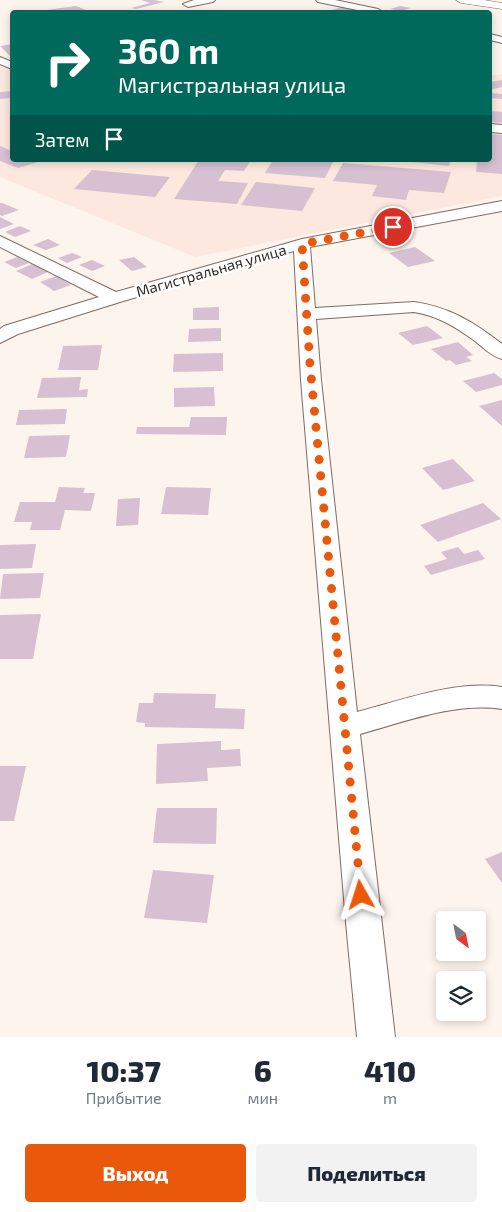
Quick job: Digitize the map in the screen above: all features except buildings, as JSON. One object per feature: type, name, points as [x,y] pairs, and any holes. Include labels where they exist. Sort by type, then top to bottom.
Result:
[{"type":"main road","points":[[461,0],[502,6]]},
{"type":"street","points":[[188,4],[210,0]]},
{"type":"street","points":[[321,0],[368,10]]},
{"type":"street","name":"Магистральная улица","points":[[4,332],[302,244],[502,206]]},
{"type":"street","points":[[0,241],[114,298]]},
{"type":"street","points":[[302,244],[306,314],[344,727],[376,1037]]},
{"type":"street","points":[[306,314],[414,307],[428,308],[455,318],[502,354]]},
{"type":"street","points":[[344,727],[467,697],[496,696],[502,698]]},
{"type":"shaded area","points":[[0,61],[6,65],[10,64],[10,162],[492,162],[492,76],[502,74],[502,196],[195,257],[0,177]]},
{"type":"route","points":[[361,895],[310,365],[302,244],[393,227]]}]
